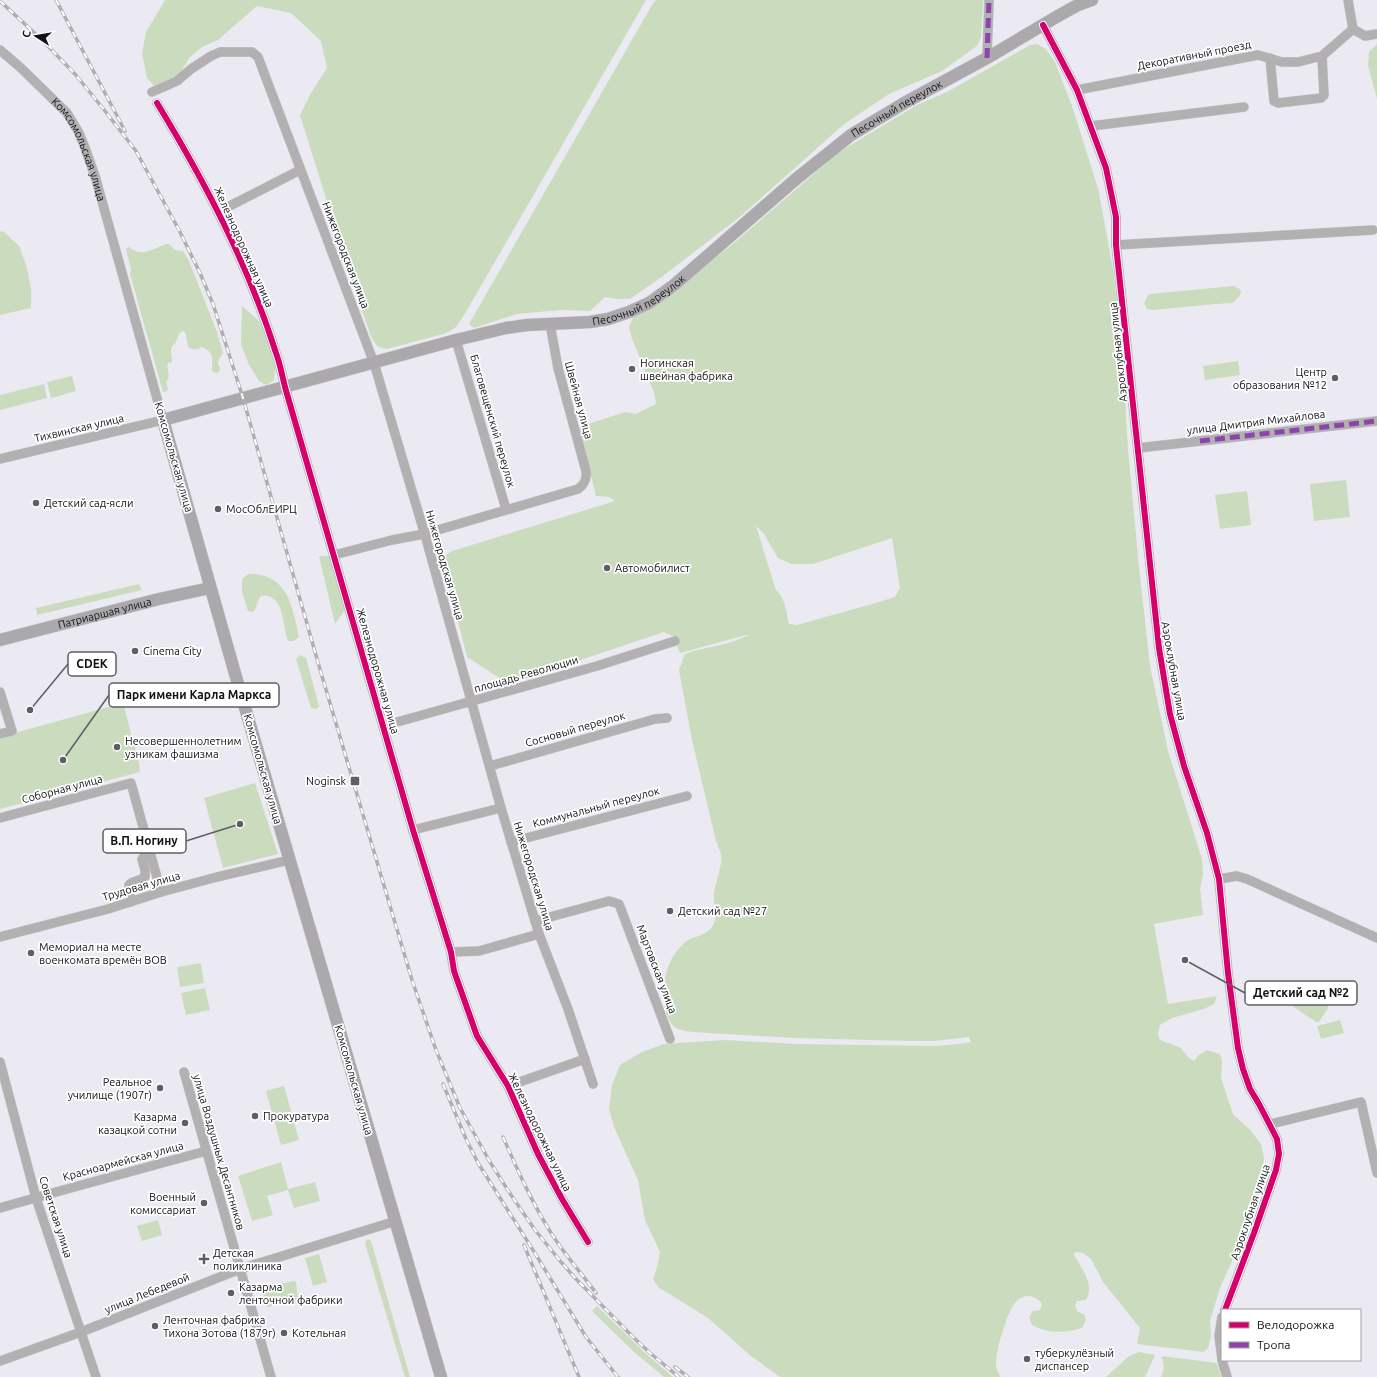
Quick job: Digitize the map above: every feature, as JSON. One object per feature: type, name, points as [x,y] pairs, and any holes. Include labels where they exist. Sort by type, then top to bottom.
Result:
[{"type":"main road","name":"Песочный переулок","points":[[163,420],[456,340],[506,328],[550,324],[580,324],[608,319],[649,303],[674,286],[839,144],[881,117],[1076,6],[1092,0]]},
{"type":"main road","name":"Комсомольская улица","points":[[163,420],[289,860],[441,1377]]},
{"type":"main road","name":"Патриаршая улица","points":[[0,640],[151,601],[210,588]]},
{"type":"street","points":[[987,58],[989,0]]},
{"type":"street","points":[[1348,0],[1353,29],[1365,36],[1377,34]]},
{"type":"street","name":"Аэроклубная улица","points":[[1043,25],[1077,90],[1106,168],[1110,184],[1116,217],[1116,245],[1159,648],[1170,714],[1184,766],[1207,833],[1219,879],[1228,973],[1238,1048],[1243,1070],[1250,1089],[1277,1138],[1279,1154],[1276,1170],[1225,1309]]},
{"type":"street","name":"Декоративный проезд","points":[[1077,90],[1258,55],[1282,62],[1298,62],[1322,56],[1353,29]]},
{"type":"street","name":"Комсомольская улица","points":[[0,50],[22,68],[63,108],[84,145],[95,176],[163,420]]},
{"type":"street","name":"Нижегородская улица","points":[[152,92],[177,81],[191,69],[220,52],[252,52],[258,58],[374,363],[511,842],[539,934],[568,1010],[593,1084]]},
{"type":"street","points":[[1270,58],[1274,101],[1278,103],[1321,98],[1324,95],[1322,56]]},
{"type":"street","name":"Железнодорожная улица","points":[[157,102],[192,162],[218,212],[248,276],[277,354],[285,387],[413,830],[450,952],[454,971],[477,1036],[508,1086],[538,1154],[562,1199],[588,1242]]},
{"type":"street","points":[[1091,126],[1244,107]]},
{"type":"street","points":[[218,212],[300,170]]},
{"type":"street","points":[[1116,245],[1373,230]]},
{"type":"street","name":"Швейная улица","points":[[506,509],[578,489],[585,482],[586,471],[558,368],[550,324]]},
{"type":"street","name":"Благовещенский переулок","points":[[456,340],[506,509]]},
{"type":"street","name":"Тихвинская улица","points":[[0,458],[163,420]]},
{"type":"street","name":"улица Дмитрия Михайлова","points":[[1138,448],[1377,421]]},
{"type":"street","points":[[334,555],[392,540],[424,534],[506,509]]},
{"type":"street","name":"площадь Революции","points":[[384,726],[597,666],[675,641]]},
{"type":"street","points":[[0,692],[12,731],[0,734]]},
{"type":"street","name":"Сосновый переулок","points":[[490,766],[655,719],[667,718]]},
{"type":"street","name":"Соборная улица","points":[[0,818],[131,783],[151,850]]},
{"type":"street","name":"Коммунальный переулок","points":[[511,842],[687,796]]},
{"type":"street","points":[[413,830],[501,808]]},
{"type":"street","points":[[151,850],[161,892]]},
{"type":"street","points":[[131,902],[129,885],[134,881],[145,877],[142,859],[151,850]]},
{"type":"street","name":"Трудовая улица","points":[[0,937],[131,902],[161,892],[289,860]]},
{"type":"street","points":[[1219,879],[1237,876],[1247,879],[1377,938]]},
{"type":"street","name":"Мартовская улица","points":[[535,921],[609,901],[616,902],[621,907],[670,1039]]},
{"type":"street","points":[[450,952],[479,951],[539,934]]},
{"type":"street","points":[[508,1086],[584,1059]]},
{"type":"street","name":"Советская улица","points":[[0,1063],[36,1198],[96,1377]]},
{"type":"street","name":"улица Воздушных Десантников","points":[[184,1072],[271,1377]]},
{"type":"street","points":[[1270,1124],[1361,1102],[1373,1136],[1377,1173]]},
{"type":"street","name":"Красноармейская улица","points":[[0,1208],[206,1151]]},
{"type":"street","name":"улица Лебедевой","points":[[0,1361],[81,1332],[240,1269],[396,1221]]},
{"type":"street","points":[[1221,1324],[1219,1336],[1221,1352]]},
{"type":"street","points":[[1222,1361],[1227,1377]]},
{"type":"green space","points":[[165,0],[646,0],[456,327],[447,333],[387,349],[378,347],[372,339],[351,279],[300,115],[311,93],[327,68],[321,41],[291,13],[257,6],[218,40],[202,47],[190,57],[178,76],[156,88],[147,78],[142,54],[146,32]]},
{"type":"green space","points":[[656,0],[983,0],[981,37],[977,46],[942,71],[889,94],[843,125],[741,216],[663,276],[630,299],[605,297],[590,311],[561,310],[517,314],[474,328],[469,324]]},
{"type":"green space","points":[[1037,44],[1046,49],[1055,62],[1072,106],[1098,188],[1113,269],[1122,348],[1128,449],[1150,666],[1168,751],[1202,859],[1203,875],[1200,888],[1203,915],[1154,924],[1168,1004],[1217,996],[1214,1004],[1204,1009],[1172,1018],[1160,1025],[1158,1034],[1160,1040],[1181,1048],[1189,1058],[1194,1061],[1199,1055],[1207,1050],[1220,1054],[1222,1061],[1221,1078],[1233,1114],[1251,1131],[1261,1144],[1264,1158],[1261,1184],[1232,1261],[1220,1288],[1210,1321],[1211,1337],[1208,1348],[1204,1352],[1137,1344],[1140,1328],[1103,1282],[1091,1259],[1083,1253],[1075,1252],[1074,1255],[1084,1271],[1089,1289],[1086,1300],[1077,1301],[1075,1306],[1078,1312],[1084,1314],[1086,1320],[1082,1328],[1057,1332],[1038,1328],[1032,1325],[1029,1317],[1033,1311],[1040,1310],[1042,1304],[1036,1298],[1028,1296],[1017,1300],[1011,1309],[1005,1324],[996,1357],[997,1371],[1001,1377],[780,1377],[751,1356],[708,1318],[658,1287],[653,1279],[660,1252],[645,1220],[638,1180],[614,1127],[609,1109],[612,1085],[620,1065],[642,1052],[664,1044],[725,1040],[795,1044],[937,1046],[971,1042],[969,1037],[935,1041],[795,1038],[692,1032],[680,1030],[675,1027],[671,1023],[664,1006],[664,986],[668,966],[681,946],[688,940],[707,932],[714,923],[714,894],[721,859],[721,853],[716,841],[692,740],[679,670],[685,654],[734,641],[750,634],[680,653],[673,636],[664,632],[509,684],[467,657],[442,558],[452,551],[615,501],[609,497],[596,496],[579,427],[625,412],[636,414],[656,404],[654,392],[632,339],[629,327],[633,317],[667,296],[734,243],[839,152],[917,105],[947,92],[1030,45]],"holes":[[[756,526],[764,534],[778,558],[791,564],[813,564],[892,538],[900,588],[895,597],[797,625],[789,624],[784,602],[776,590]]]},
{"type":"green space","points":[[1377,44],[1377,99],[1368,65],[1369,52]]},
{"type":"green space","points":[[0,231],[4,232],[19,246],[27,268],[31,289],[31,308],[0,315]]},
{"type":"green space","points":[[169,244],[175,250],[183,251],[189,261],[217,332],[223,353],[218,362],[220,368],[219,372],[215,373],[212,371],[212,356],[209,351],[202,347],[198,349],[191,349],[188,347],[184,331],[180,332],[175,344],[172,346],[172,362],[168,363],[168,380],[166,381],[168,389],[167,391],[163,392],[130,274],[131,269],[126,249],[129,247],[138,252],[147,252]]},
{"type":"green space","points":[[1234,286],[1241,290],[1240,295],[1233,303],[1153,310],[1147,309],[1144,303],[1149,294]]},
{"type":"green space","points":[[242,306],[259,321],[276,363],[274,380],[266,385],[259,381],[249,365],[241,344]]},
{"type":"green space","points":[[1238,361],[1240,375],[1205,380],[1203,366]]},
{"type":"green space","points":[[72,376],[76,391],[51,398],[47,382]]},
{"type":"green space","points":[[44,384],[47,398],[0,410],[0,395]]},
{"type":"green space","points":[[1346,480],[1350,517],[1314,521],[1310,484]]},
{"type":"green space","points":[[1247,491],[1251,525],[1220,529],[1215,495]]},
{"type":"green space","points":[[319,556],[332,556],[346,608],[335,624]]},
{"type":"green space","points":[[248,574],[261,575],[272,579],[280,585],[286,594],[294,614],[299,637],[294,641],[288,641],[279,605],[269,596],[261,596],[253,612],[248,611],[242,592],[242,579]]},
{"type":"green space","points":[[139,584],[142,590],[37,615],[36,608]]},
{"type":"green space","points":[[300,655],[306,658],[319,706],[316,709],[311,708],[296,659]]},
{"type":"green space","points":[[123,703],[140,772],[0,809],[0,737]]},
{"type":"green space","points":[[255,783],[278,854],[223,868],[204,798]]},
{"type":"green space","points":[[201,963],[204,983],[180,987],[177,967]]},
{"type":"green space","points":[[205,988],[210,1010],[186,1015],[181,993]]},
{"type":"green space","points":[[1299,989],[1303,989],[1328,1006],[1319,1022],[1316,1022],[1291,1005],[1290,1002]]},
{"type":"green space","points":[[1340,1020],[1344,1033],[1321,1039],[1317,1026]]},
{"type":"green space","points":[[284,1086],[299,1140],[281,1145],[266,1091]]},
{"type":"green space","points":[[281,1162],[288,1189],[315,1182],[320,1201],[294,1208],[288,1190],[267,1196],[273,1215],[252,1221],[238,1176]]},
{"type":"green space","points":[[158,1220],[162,1235],[142,1241],[137,1226]]},
{"type":"green space","points":[[368,1239],[371,1241],[410,1377],[405,1377],[367,1250],[365,1242]]},
{"type":"green space","points":[[319,1254],[327,1282],[313,1286],[305,1258]]},
{"type":"green space","points":[[294,1281],[296,1282],[298,1300],[267,1307],[265,1305],[262,1289],[263,1287]]},
{"type":"green space","points":[[597,1306],[644,1352],[673,1377],[664,1377],[634,1352],[592,1311]]},
{"type":"green space","points":[[1139,1352],[1155,1355],[1145,1377],[1106,1377],[1129,1356]]},
{"type":"green space","points":[[1162,1356],[1217,1363],[1221,1377],[1161,1377],[1164,1368]]},
{"type":"railway","points":[[56,0],[125,131]]},
{"type":"railway","points":[[0,1],[42,40],[75,74],[136,151],[179,230],[213,304],[243,398],[319,666],[412,980],[436,1050],[460,1108],[490,1162],[511,1195],[535,1230],[561,1262],[632,1336],[679,1377]]},
{"type":"railway","points":[[443,1084],[466,1139],[478,1163],[586,1337],[618,1377]]},
{"type":"railway","points":[[503,1137],[526,1188],[553,1236],[596,1293]]},
{"type":"railway","points":[[524,1245],[579,1377]]},
{"type":"railway","points":[[675,1367],[688,1377]]},
{"type":"marked path","points":[[987,58],[989,0]]},
{"type":"marked path","points":[[1200,441],[1377,421]]},
{"type":"cycle path","points":[[1043,25],[1077,90],[1106,168],[1116,217],[1116,245],[1159,648],[1170,714],[1184,766],[1207,833],[1219,879],[1228,973],[1238,1048],[1243,1069],[1250,1089],[1277,1139],[1279,1154],[1276,1170],[1225,1309]]},
{"type":"cycle path","points":[[157,103],[192,163],[224,224],[239,256],[265,320],[279,363],[413,830],[451,952],[454,971],[477,1036],[508,1086],[538,1154],[562,1199],[588,1242]]},
{"type":"place","name":"Ногинская швейная фабрика","points":[[632,369]]},
{"type":"place","name":"Центр образования №12","points":[[1335,378]]},
{"type":"place","name":"Детский сад-ясли","points":[[36,503]]},
{"type":"place","name":"МосОблЕИРЦ","points":[[218,509]]},
{"type":"place","name":"Автомобилист","points":[[607,568]]},
{"type":"place","name":"Cinema City","points":[[135,651]]},
{"type":"place","name":"CDEK","points":[[30,710]]},
{"type":"place","name":"Несовершеннолетним узникам фашизма","points":[[117,747]]},
{"type":"place","name":"Парк имени Карла Маркса","points":[[63,760]]},
{"type":"place","name":"Noginsk","points":[[355,781]]},
{"type":"place","name":"В.П. Ногину","points":[[240,824]]},
{"type":"place","name":"Детский сад №27","points":[[670,911]]},
{"type":"place","name":"Мемориал на месте военкомата времён ВОВ","points":[[31,953]]},
{"type":"place","name":"Детский сад №2","points":[[1185,960]]},
{"type":"place","name":"Реальное училище (1907г)","points":[[160,1088]]},
{"type":"place","name":"Прокуратура","points":[[255,1116]]},
{"type":"place","name":"Казарма казацкой сотни","points":[[185,1123]]},
{"type":"place","name":"Военный комиссариат","points":[[204,1203]]},
{"type":"place","name":"Детская поликлиника","points":[[204,1259]]},
{"type":"place","name":"Казарма ленточной фабрики","points":[[231,1293]]},
{"type":"place","name":"Ленточная фабрика Тихона Зотова (1879г)","points":[[155,1326]]},
{"type":"place","name":"Котельная","points":[[284,1333]]},
{"type":"place","name":"туберкулёзный диспансер","points":[[1027,1359]]}]
